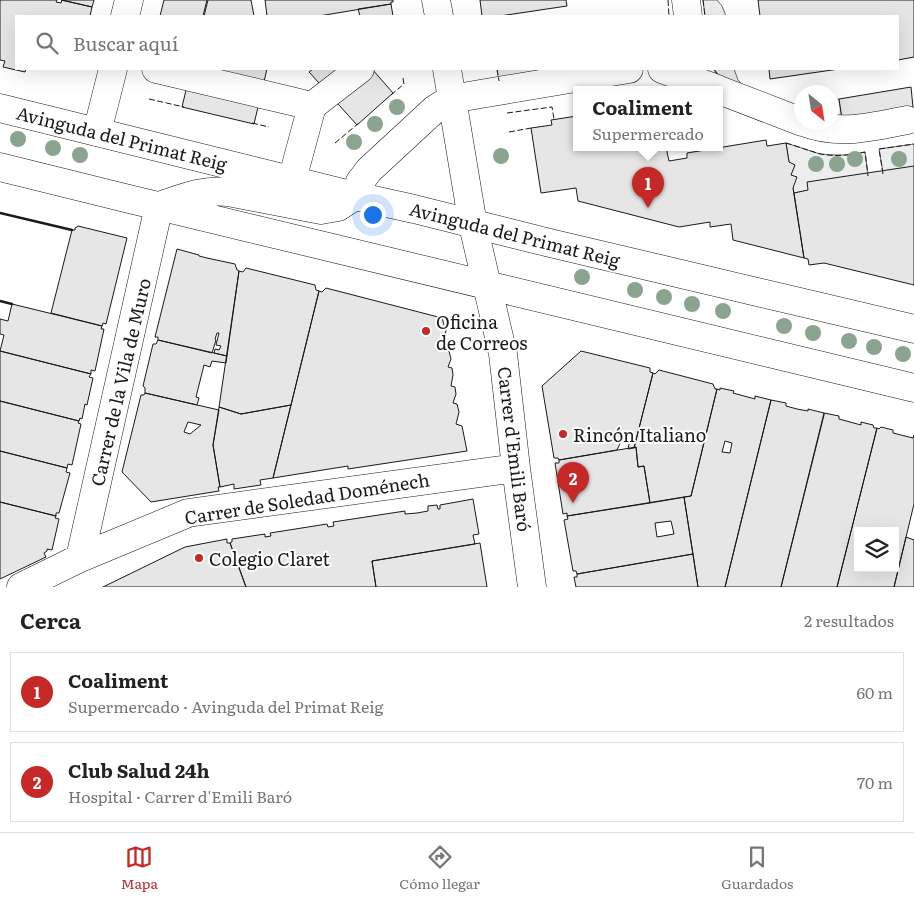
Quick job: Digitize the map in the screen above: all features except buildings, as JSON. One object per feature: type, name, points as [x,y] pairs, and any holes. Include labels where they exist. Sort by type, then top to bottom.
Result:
[{"type":"street","points":[[125,15],[129,0]]},
{"type":"street","points":[[436,0],[439,15]]},
{"type":"street","points":[[686,0],[688,15]]},
{"type":"street","points":[[97,132],[113,70]]},
{"type":"street","points":[[160,70],[312,106]]},
{"type":"street","points":[[292,180],[312,106],[359,70]]},
{"type":"street","name":"Carrer d'Emili Baró","points":[[447,70],[473,225],[503,354],[532,587]]},
{"type":"street","points":[[159,206],[215,190],[321,210],[338,207],[355,196],[360,182],[369,170],[435,109],[451,99],[624,70]]},
{"type":"street","points":[[668,70],[690,74],[711,86]]},
{"type":"street","points":[[723,92],[794,119]]},
{"type":"street","name":"Avinguda del Primat Reig","points":[[0,108],[473,225],[914,329]]},
{"type":"street","points":[[839,130],[854,130],[907,120]]},
{"type":"street","points":[[0,167],[914,388]]},
{"type":"street","name":"Carrer de la Vila de Muro","points":[[80,558],[159,206]]},
{"type":"street","name":"Carrer de Soledad Doménech","points":[[21,587],[80,558],[188,513],[516,468]]},
{"type":"shaded area","points":[[703,0],[717,0],[726,15],[705,15]]},
{"type":"shaded area","points":[[497,70],[571,70],[499,82]]},
{"type":"shaded area","points":[[714,70],[734,70],[738,80],[744,87],[722,80]]},
{"type":"shaded area","points":[[839,99],[842,119],[839,119]]},
{"type":"shaded area","points":[[786,143],[820,154],[849,155],[865,152],[869,180],[794,193]]},
{"type":"shaded area","points":[[914,144],[914,173],[884,178],[879,149]]},
{"type":"fence","points":[[668,0],[669,15]]},
{"type":"fence","points":[[703,0],[705,15]]},
{"type":"fence","points":[[497,70],[499,81]]},
{"type":"fence","points":[[715,70],[719,76]]},
{"type":"fence","points":[[391,95],[404,84],[403,78]]},
{"type":"fence","points":[[149,99],[184,107]]},
{"type":"fence","points":[[507,113],[552,107],[554,119]]},
{"type":"fence","points":[[252,123],[269,127]]},
{"type":"fence","points":[[335,143],[359,123]]},
{"type":"fence","points":[[509,132],[531,128]]},
{"type":"fence","points":[[786,143],[826,155],[865,152],[868,176]]},
{"type":"fence","points":[[883,174],[879,149],[914,144]]},
{"type":"wall","points":[[0,213],[72,230]]},
{"type":"wall","points":[[0,301],[12,304]]},
{"type":"place","name":"Coaliment","points":[[648,208]]},
{"type":"place","name":"Oficina de Correos","points":[[426,331]]},
{"type":"place","name":"Rincón Italiano","points":[[563,434]]},
{"type":"place","name":"Club Salud 24h","points":[[573,503]]},
{"type":"place","name":"Colegio Claret","points":[[199,558]]}]
